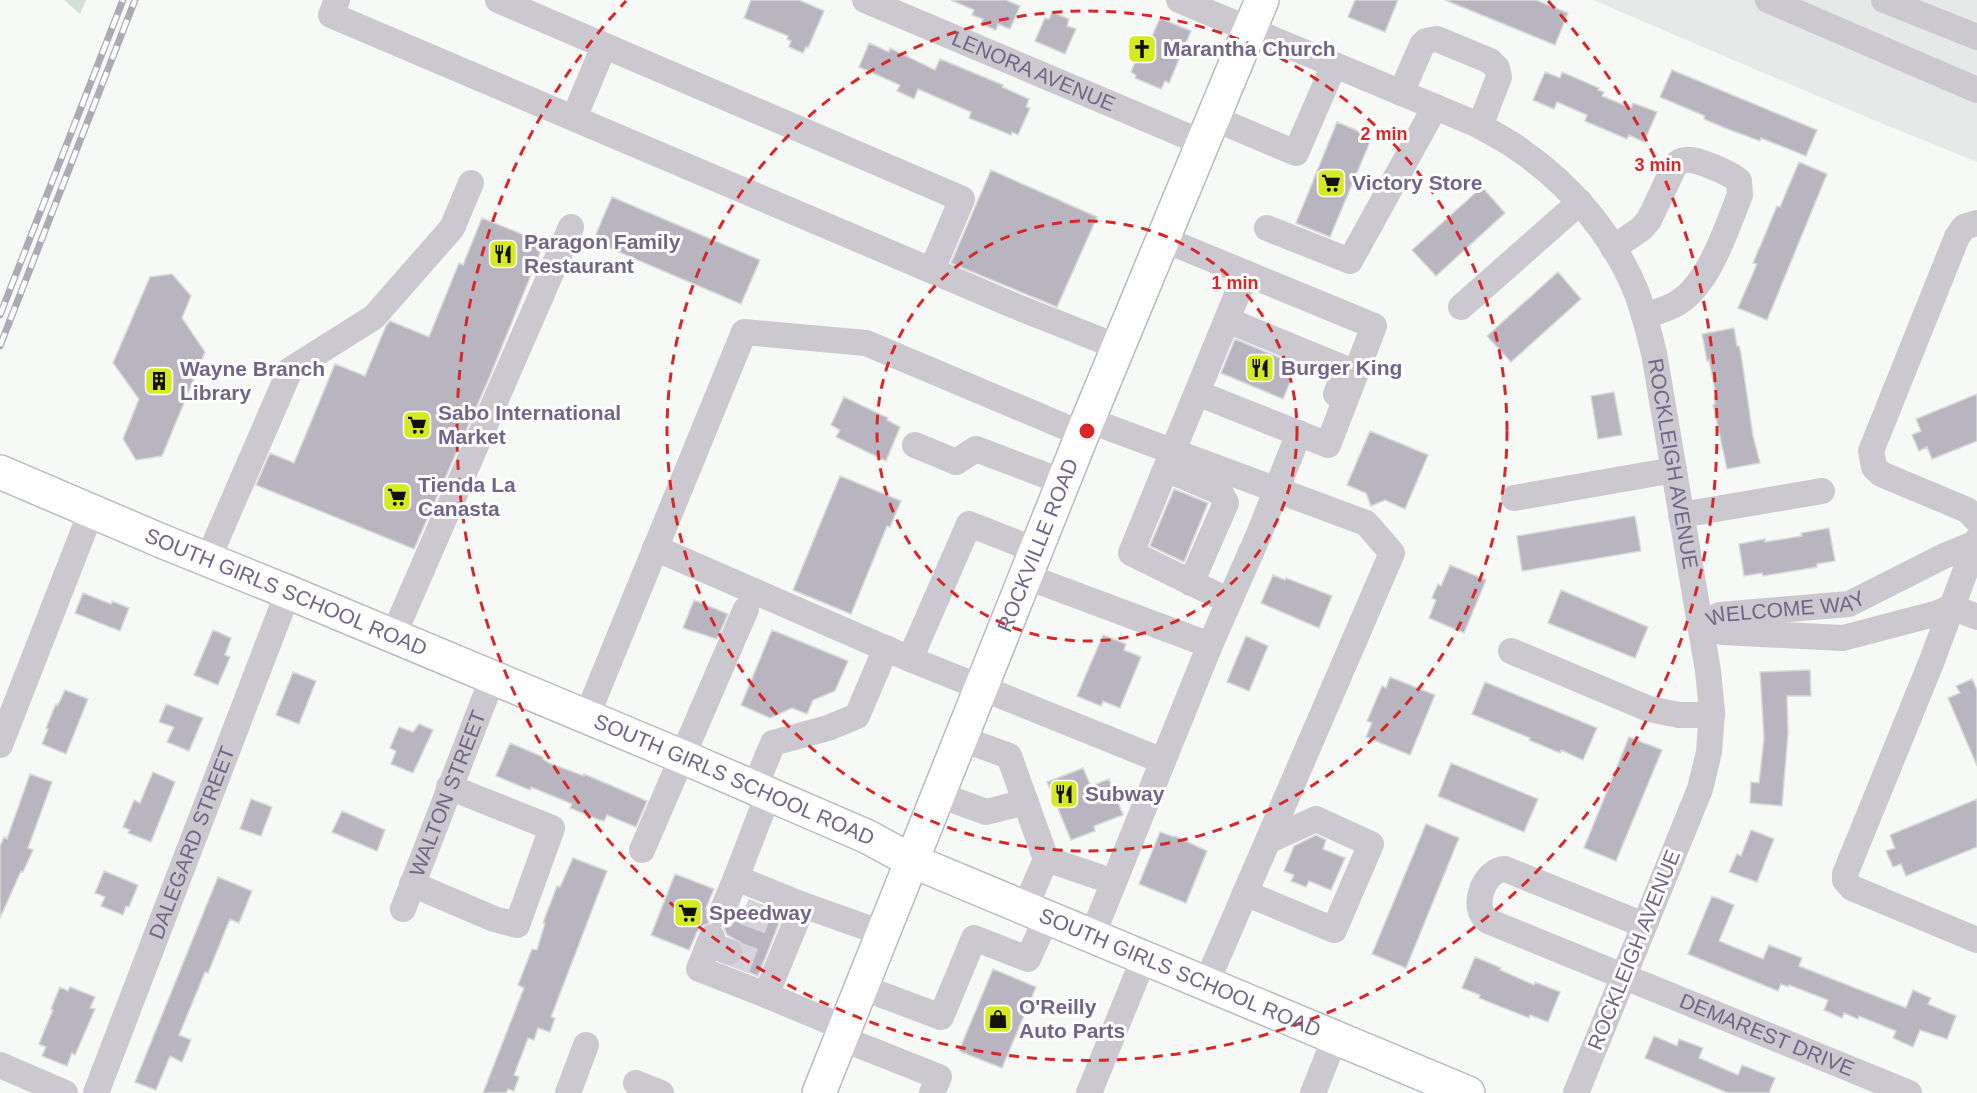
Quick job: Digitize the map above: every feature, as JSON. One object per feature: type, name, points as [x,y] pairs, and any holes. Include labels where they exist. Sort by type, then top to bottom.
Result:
[{"type":"main road","name":"ROCKVILLE ROAD","points":[[819,1093],[1085,427],[1262,0]]},
{"type":"main road","name":"SOUTH GIRLS SCHOOL ROAD","points":[[0,472],[91,512],[682,757],[867,837],[910,861],[1335,1038],[1432,1086],[1468,1093]]},
{"type":"street","points":[[337,0],[331,15],[1118,347]]},
{"type":"street","points":[[498,0],[962,199],[932,270]]},
{"type":"street","name":"LENORA AVENUE","points":[[865,0],[1208,130],[1296,153],[1334,65]]},
{"type":"street","name":"ROCKLEIGH AVENUE","points":[[1179,0],[1479,126],[1519,148],[1580,202],[1613,248],[1636,291],[1654,353],[1708,671],[1712,715],[1709,752],[1700,789],[1576,1093]]},
{"type":"street","points":[[1768,0],[1977,90]]},
{"type":"street","points":[[1884,0],[1977,37]]},
{"type":"street","points":[[1401,93],[1422,45],[1426,41],[1437,39],[1490,62],[1497,68],[1499,77],[1479,126]]},
{"type":"street","points":[[574,118],[604,46]]},
{"type":"street","points":[[1267,228],[1350,261],[1435,107]]},
{"type":"street","points":[[1613,248],[1641,229],[1649,220],[1678,162],[1688,159],[1695,161],[1732,175],[1739,181],[1740,195],[1704,278],[1679,302],[1644,316]]},
{"type":"street","points":[[208,559],[290,370],[374,317],[452,228],[471,183]]},
{"type":"street","points":[[1461,307],[1580,202]]},
{"type":"street","points":[[1972,224],[1957,237],[1871,452],[1873,463],[1879,472],[1976,528],[1952,606],[1845,870],[1845,877],[1852,888],[1977,940]]},
{"type":"street","points":[[393,636],[571,227]]},
{"type":"street","points":[[1163,239],[1374,326],[1328,445],[1197,393]]},
{"type":"street","points":[[1229,601],[1131,553],[1246,273]]},
{"type":"street","points":[[1227,320],[1346,369],[1335,396],[1343,407]]},
{"type":"street","points":[[585,718],[744,332],[866,343],[1170,460],[1276,489],[1366,523],[1392,553],[1206,984]]},
{"type":"street","points":[[1092,936],[1299,433]]},
{"type":"street","points":[[915,445],[956,462],[976,449],[1063,482]]},
{"type":"street","points":[[1170,460],[1220,492],[1226,503],[1191,583]]},
{"type":"street","points":[[1514,498],[1674,470]]},
{"type":"street","points":[[1682,515],[1822,491]]},
{"type":"street","points":[[0,745],[91,512]]},
{"type":"street","points":[[910,659],[969,524],[1030,563],[1210,645]]},
{"type":"street","name":"WELCOME WAY","points":[[1700,624],[1720,615],[1849,604],[1944,556],[1976,528]]},
{"type":"street","points":[[655,548],[910,659],[1163,761]]},
{"type":"street","name":"DALEGARD STREET","points":[[96,1093],[288,592]]},
{"type":"street","points":[[1952,606],[1977,617]]},
{"type":"street","name":"WELCOME WAY","points":[[1700,624],[1722,632],[1843,638],[1938,613],[1952,606]]},
{"type":"street","points":[[642,850],[746,609]]},
{"type":"street","points":[[885,648],[857,716],[828,728],[773,743],[723,927],[699,969],[766,995],[939,1077],[932,1093]]},
{"type":"street","points":[[1511,651],[1649,709],[1679,715],[1712,715]]},
{"type":"street","name":"WALTON STREET","points":[[403,909],[493,677]]},
{"type":"street","points":[[861,987],[941,1017],[974,938],[1028,958],[1046,859],[1009,756],[960,738]]},
{"type":"street","points":[[412,884],[494,919],[517,925],[552,828],[449,787]]},
{"type":"street","points":[[938,794],[986,812],[1026,802]]},
{"type":"street","points":[[1245,893],[1334,930],[1371,843],[1316,819],[1268,841]]},
{"type":"street","points":[[1046,859],[1114,882]]},
{"type":"street","name":"DEMAREST DRIVE","points":[[1644,925],[1505,869],[1496,870],[1489,876],[1478,901],[1481,915],[1488,921],[1909,1093]]},
{"type":"street","points":[[736,878],[882,933]]},
{"type":"street","points":[[766,995],[772,968],[788,928],[803,905]]},
{"type":"street","points":[[1089,1093],[1144,958]]},
{"type":"street","points":[[1313,1093],[1335,1038]]},
{"type":"street","points":[[568,1093],[586,1045]]},
{"type":"street","points":[[0,1065],[65,1093]]},
{"type":"street","points":[[636,1083],[661,1093]]},
{"type":"shaded area","points":[[64,0],[86,0],[80,14]]},
{"type":"shaded area","points":[[1593,0],[1977,0],[1977,162],[1876,121]]},
{"type":"building","points":[[751,0],[799,0],[824,11],[808,48],[806,47],[803,53],[789,47],[791,41],[787,39],[788,36],[744,18]]},
{"type":"building","points":[[951,0],[1006,0],[1020,6],[1010,29],[998,24],[996,30],[981,24],[983,19],[972,15],[974,10]]},
{"type":"building","points":[[1355,0],[1398,0],[1385,32],[1348,17]]},
{"type":"building","points":[[1445,0],[1536,0],[1568,13],[1555,45]]},
{"type":"building","points":[[1052,12],[1069,19],[1067,26],[1076,29],[1065,54],[1035,41],[1045,18],[1049,19]]},
{"type":"building","points":[[1160,18],[1191,31],[1169,83],[1165,81],[1161,89],[1135,78],[1136,75],[1131,72],[1138,55],[1143,57]]},
{"type":"building","points":[[869,43],[889,52],[890,48],[935,70],[940,59],[1003,85],[1002,87],[1029,99],[1026,107],[1030,108],[1018,135],[1012,132],[1011,135],[969,118],[971,112],[918,89],[914,99],[897,91],[900,85],[859,67]]},
{"type":"building","points":[[1672,70],[1817,130],[1806,156],[1761,138],[1760,141],[1725,128],[1704,119],[1705,116],[1660,97]]},
{"type":"building","points":[[1545,72],[1560,78],[1562,72],[1599,88],[1598,90],[1604,92],[1602,96],[1631,108],[1633,103],[1657,112],[1644,142],[1629,135],[1627,139],[1585,121],[1587,115],[1557,102],[1554,109],[1533,100]]},
{"type":"building","name":"Victory Store","points":[[1337,122],[1372,137],[1330,237],[1296,223]]},
{"type":"building","points":[[1799,162],[1827,174],[1767,320],[1738,308],[1757,264],[1753,263]]},
{"type":"building","points":[[991,170],[1097,217],[1057,307],[951,263]]},
{"type":"building","points":[[1482,187],[1505,213],[1436,276],[1412,250]]},
{"type":"building","points":[[612,197],[760,260],[741,304],[593,241]]},
{"type":"building","points":[[482,218],[544,243],[490,376],[414,549],[256,485],[270,453],[294,463],[335,364],[365,376],[390,321],[429,337],[459,263],[463,265]]},
{"type":"building","points":[[1558,272],[1581,299],[1511,362],[1487,336]]},
{"type":"building","name":"Wayne Branch Library","points":[[172,274],[191,296],[182,318],[205,352],[162,456],[136,460],[123,439],[139,399],[113,363],[150,277]]},
{"type":"building","points":[[1734,328],[1741,354],[1753,436],[1760,463],[1727,469],[1713,405],[1716,396],[1702,334]]},
{"type":"building","points":[[1235,339],[1297,365],[1283,399],[1221,373]]},
{"type":"building","points":[[1614,392],[1622,435],[1598,439],[1591,396]]},
{"type":"building","points":[[1977,394],[1977,441],[1932,459],[1927,447],[1919,451],[1912,435],[1921,431],[1916,419]]},
{"type":"building","points":[[844,397],[888,418],[887,420],[900,427],[886,461],[836,437],[840,430],[831,425]]},
{"type":"building","points":[[1370,431],[1428,455],[1405,509],[1385,500],[1371,506],[1366,493],[1347,485]]},
{"type":"building","points":[[840,476],[901,501],[890,527],[887,526],[851,614],[793,590]]},
{"type":"building","points":[[1174,489],[1208,503],[1184,562],[1150,546]]},
{"type":"building","points":[[1635,516],[1641,551],[1522,571],[1517,536]]},
{"type":"building","points":[[1829,528],[1835,561],[1817,564],[1817,567],[1763,576],[1762,573],[1744,576],[1739,544],[1802,536],[1801,533]]},
{"type":"building","points":[[1450,565],[1486,580],[1464,633],[1429,618],[1436,600],[1432,598],[1438,584],[1441,586]]},
{"type":"building","points":[[1273,575],[1332,596],[1319,628],[1261,603]]},
{"type":"building","points":[[1561,590],[1648,627],[1635,658],[1548,623]]},
{"type":"building","points":[[83,593],[129,608],[120,631],[75,613]]},
{"type":"building","points":[[694,600],[728,614],[717,639],[683,628]]},
{"type":"building","points":[[213,630],[231,638],[225,655],[230,657],[218,685],[194,675]]},
{"type":"building","points":[[772,630],[848,661],[835,691],[813,700],[807,714],[792,708],[770,718],[741,705]]},
{"type":"building","points":[[1103,635],[1126,644],[1124,650],[1141,657],[1120,708],[1103,701],[1101,706],[1077,696]]},
{"type":"building","points":[[1246,636],[1268,646],[1249,691],[1227,682]]},
{"type":"building","points":[[1810,670],[1811,696],[1787,696],[1788,733],[1782,806],[1750,803],[1751,782],[1759,783],[1764,738],[1760,672]]},
{"type":"building","points":[[293,672],[316,681],[299,724],[276,715]]},
{"type":"building","points":[[1390,677],[1435,695],[1410,755],[1366,737],[1372,723],[1367,721],[1382,686],[1386,688]]},
{"type":"building","points":[[1972,679],[1977,690],[1977,766],[1948,698],[1960,693],[1956,686]]},
{"type":"building","points":[[1485,682],[1597,728],[1583,760],[1561,750],[1560,753],[1472,714]]},
{"type":"building","points":[[65,690],[88,699],[66,754],[42,744],[56,704],[58,705]]},
{"type":"building","points":[[166,704],[203,718],[189,751],[167,742],[174,727],[159,722]]},
{"type":"building","points":[[419,724],[433,730],[413,773],[391,764],[396,751],[390,748],[399,727],[413,732]]},
{"type":"building","points":[[1629,737],[1662,750],[1616,861],[1584,848]]},
{"type":"building","points":[[510,743],[543,757],[549,763],[584,776],[584,774],[647,801],[636,827],[607,815],[604,821],[597,819],[570,808],[572,804],[496,776]]},
{"type":"building","points":[[1451,763],[1538,799],[1524,832],[1438,796]]},
{"type":"building","points":[[1083,768],[1091,786],[1109,779],[1123,815],[1094,826],[1095,831],[1071,840],[1047,782]]},
{"type":"building","points":[[153,772],[175,782],[151,842],[128,833],[130,830],[123,827],[134,800],[140,803]]},
{"type":"building","points":[[30,774],[52,782],[28,848],[33,850],[0,918],[0,846],[4,837],[7,839]]},
{"type":"building","points":[[251,799],[272,807],[261,836],[240,829]]},
{"type":"building","points":[[1977,799],[1977,847],[1906,876],[1901,864],[1893,867],[1886,851],[1895,848],[1890,835]]},
{"type":"building","points":[[342,811],[385,830],[377,851],[332,832]]},
{"type":"building","points":[[1426,824],[1459,838],[1406,968],[1372,954]]},
{"type":"building","points":[[1751,830],[1774,839],[1757,882],[1729,872],[1737,854],[1741,856]]},
{"type":"building","points":[[1160,832],[1175,836],[1207,851],[1186,903],[1139,884]]},
{"type":"building","points":[[1316,835],[1326,840],[1323,849],[1345,858],[1331,890],[1309,881],[1306,887],[1291,881],[1294,875],[1284,871],[1294,846]]},
{"type":"building","points":[[573,858],[607,871],[551,1017],[555,1018],[550,1032],[538,1028],[534,1040],[528,1038],[514,1075],[519,1077],[514,1091],[508,1089],[506,1093],[483,1093],[524,988],[518,985],[532,949],[537,950],[545,923],[543,923],[557,886],[560,887]]},
{"type":"building","points":[[104,871],[138,885],[123,915],[101,906],[105,897],[95,893]]},
{"type":"building","points":[[675,874],[714,889],[706,908],[709,923],[697,932],[689,950],[651,935]]},
{"type":"building","points":[[218,877],[252,891],[239,923],[230,919],[179,1035],[191,1040],[182,1062],[170,1056],[156,1090],[135,1082]]},
{"type":"building","points":[[1712,896],[1734,905],[1719,941],[1763,959],[1769,945],[1802,958],[1799,966],[1906,1008],[1913,990],[1931,998],[1928,1004],[1956,1016],[1947,1039],[1920,1030],[1913,1047],[1893,1038],[1896,1031],[1859,1016],[1858,1019],[1844,1013],[1842,1018],[1824,1010],[1828,1000],[1789,985],[1788,987],[1781,984],[1778,991],[1688,954]]},
{"type":"building","points":[[749,900],[783,913],[758,976],[733,966],[743,958],[744,949],[740,942],[727,935],[724,928],[731,926],[735,919],[741,922]]},
{"type":"building","points":[[1475,957],[1534,985],[1535,982],[1560,992],[1548,1022],[1530,1015],[1529,1018],[1479,998],[1480,995],[1462,988]]},
{"type":"building","name":"O'Reilly Auto Parts","points":[[993,969],[1036,987],[1002,1068],[959,1051]]},
{"type":"building","points":[[60,987],[68,991],[70,987],[95,997],[90,1008],[95,1009],[75,1055],[72,1053],[67,1066],[42,1056],[46,1047],[39,1044]]},
{"type":"building","points":[[1654,1036],[1677,1046],[1679,1039],[1703,1048],[1699,1058],[1738,1075],[1742,1065],[1775,1078],[1769,1093],[1728,1093],[1645,1058]]},
{"type":"tunnel","points":[[745,912],[782,926]]},
{"type":"tunnel","points":[[729,952],[767,966]]},
{"type":"railway","points":[[0,315],[123,0]]},
{"type":"railway","points":[[0,346],[135,0]]},
{"type":"place","name":"Marantha Church","points":[[1142,49]]},
{"type":"place","name":"Victory Store","points":[[1331,183]]},
{"type":"place","name":"Paragon Family Restaurant","points":[[503,254]]},
{"type":"place","name":"Burger King","points":[[1260,368]]},
{"type":"place","name":"Wayne Branch Library","points":[[159,381]]},
{"type":"place","name":"Sabo International Market","points":[[417,425]]},
{"type":"place","name":"Tienda La Canasta","points":[[397,497]]},
{"type":"place","name":"Subway","points":[[1064,794]]},
{"type":"place","name":"Speedway","points":[[688,913]]},
{"type":"place","name":"O'Reilly Auto Parts","points":[[998,1019]]}]
